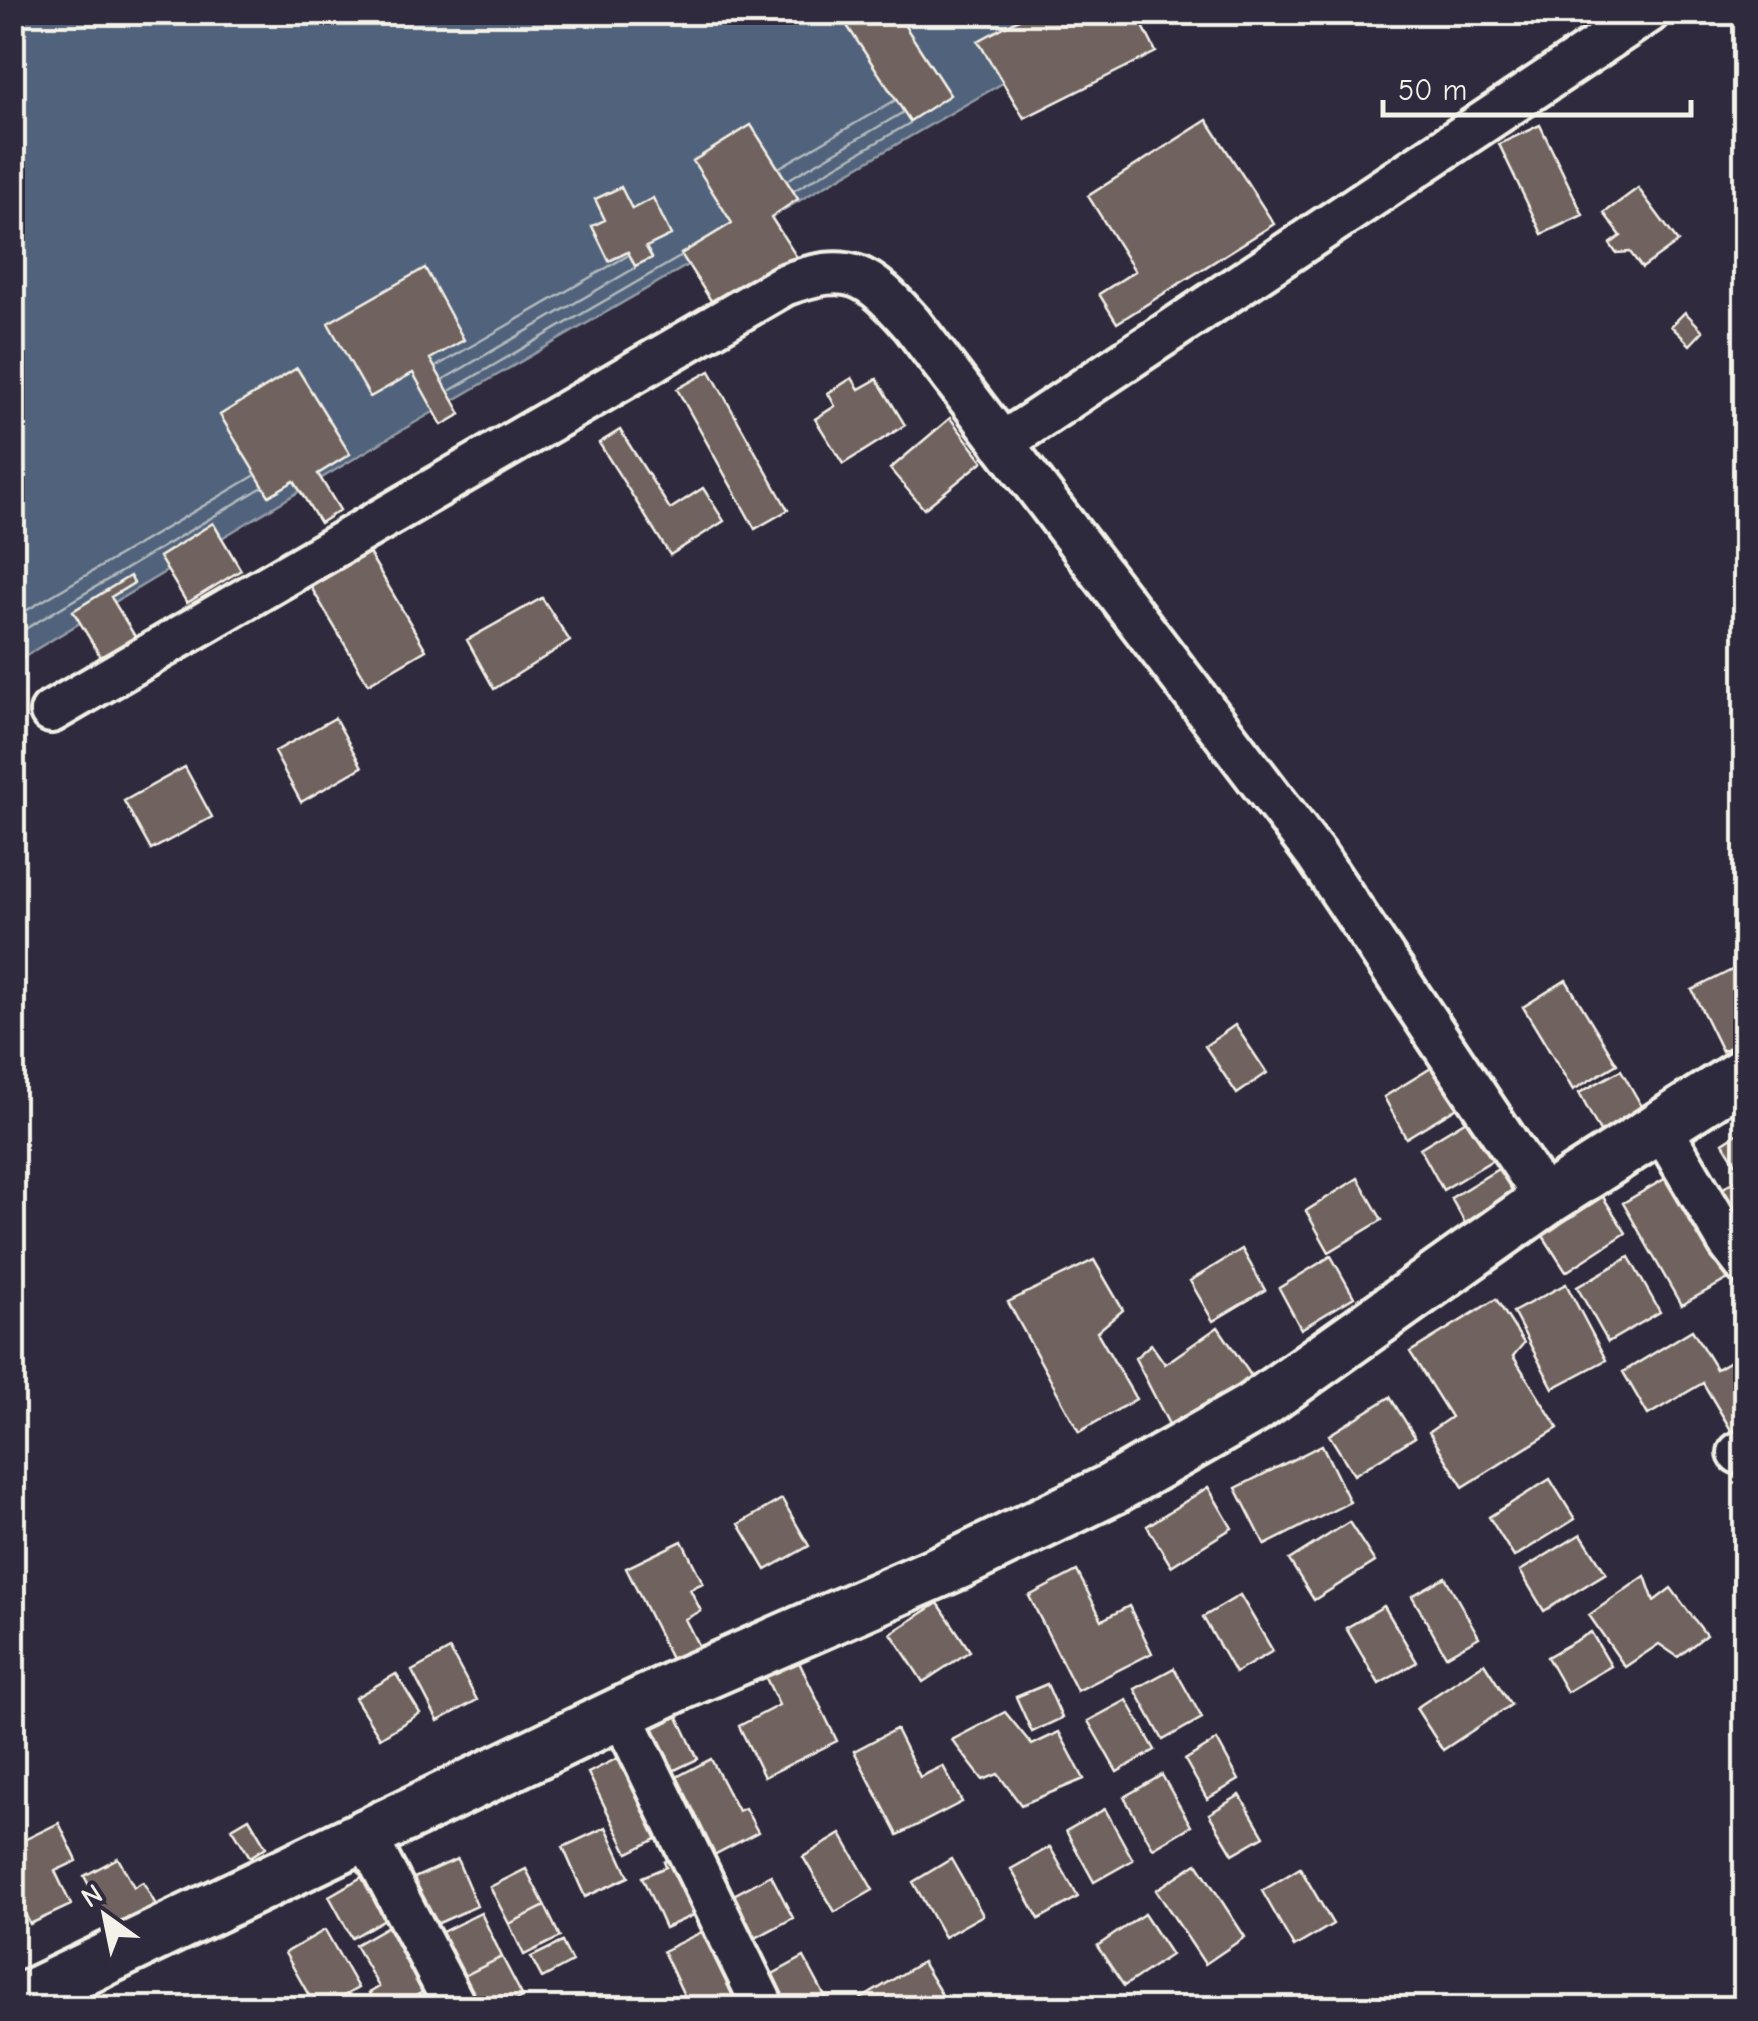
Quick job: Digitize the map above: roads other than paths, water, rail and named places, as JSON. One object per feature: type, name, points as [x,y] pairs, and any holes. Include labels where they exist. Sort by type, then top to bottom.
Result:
[{"type":"street","points":[[1002,443],[1650,12]]},
{"type":"street","points":[[52,712],[784,285],[818,273],[853,274],[884,293],[1316,855],[1546,1200]]},
{"type":"street","points":[[12,2004],[621,1713],[959,1563],[1112,1489],[1252,1409],[1546,1200],[1746,1072]]},
{"type":"street","points":[[1660,1126],[1729,1243],[1746,1264]]},
{"type":"street","points":[[621,1713],[764,2008]]},
{"type":"street","points":[[366,1836],[456,2008]]},
{"type":"water","points":[[12,13],[1124,13],[397,433],[13,663]]}]
